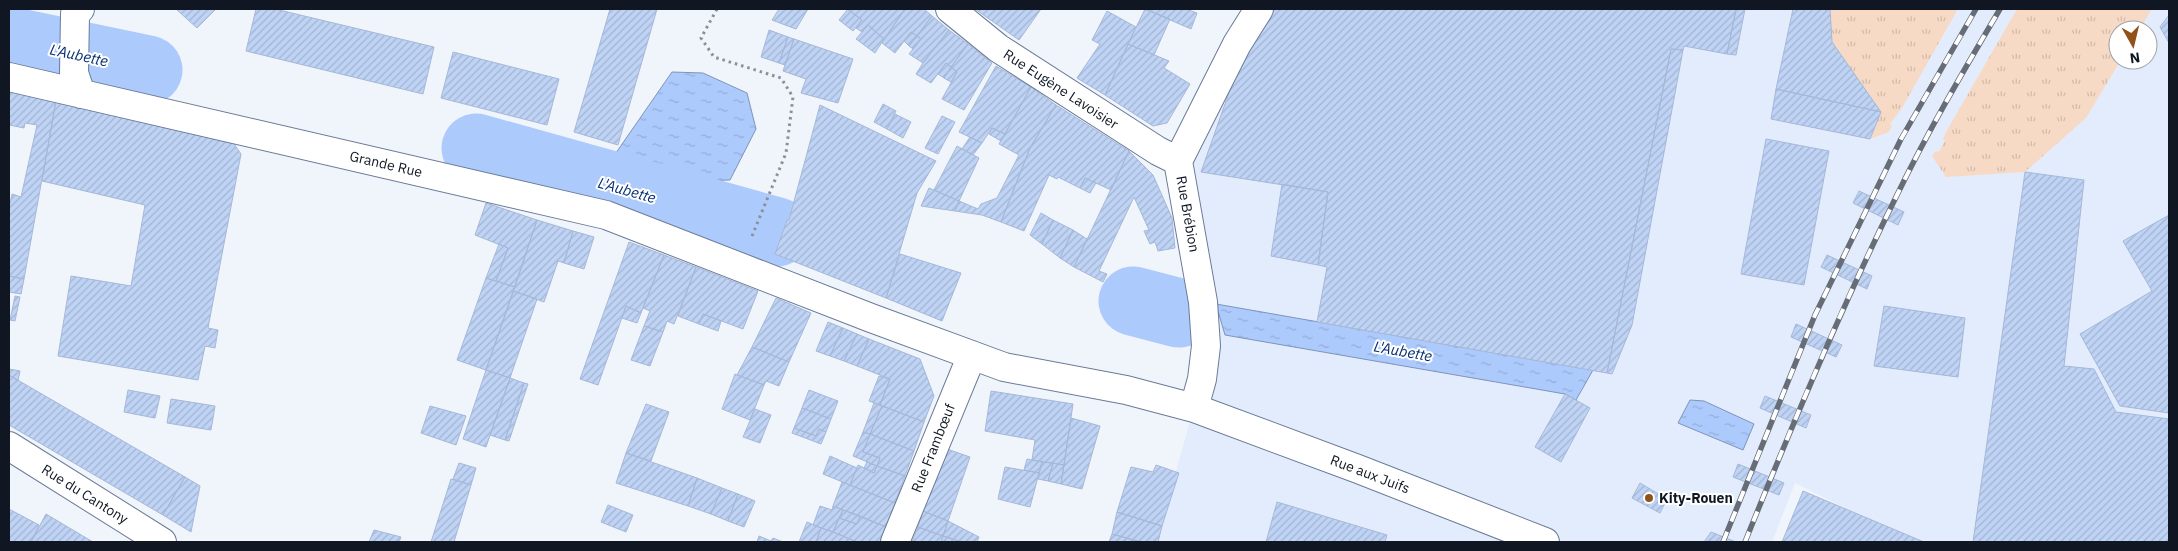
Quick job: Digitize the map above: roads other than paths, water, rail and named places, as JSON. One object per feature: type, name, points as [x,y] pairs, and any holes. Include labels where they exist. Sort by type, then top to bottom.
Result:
[{"type":"street","name":"Rue Eugène Lavoisier","points":[[950,9],[998,48],[1158,151],[1178,161]]},
{"type":"street","name":"Rue Brébion","points":[[1194,408],[1202,379],[1206,346],[1203,302],[1178,161],[1237,44],[1259,9]]},
{"type":"street","points":[[77,11],[78,83]]},
{"type":"street","name":"Grande Rue","points":[[9,77],[78,83],[606,215],[972,355]]},
{"type":"street","name":"Rue aux Juifs","points":[[972,355],[1004,367],[1126,390],[1194,408],[1358,469],[1545,542]]},
{"type":"street","name":"Rue Frambœuf","points":[[895,542],[972,355]]},
{"type":"street","name":"Rue du Cantony","points":[[9,446],[162,542]]},
{"type":"water","points":[[672,72],[703,73],[747,93],[756,129],[730,180],[695,181],[611,160]]},
{"type":"water","points":[[1216,304],[1593,370],[1576,400],[1565,394],[1225,335]]},
{"type":"water","points":[[1690,400],[1704,401],[1754,424],[1743,450],[1678,423]]},
{"type":"waterway","name":"L'Aubette","points":[[9,41],[148,70]]},
{"type":"waterway","name":"L'Aubette","points":[[476,148],[777,232]]},
{"type":"waterway","name":"L'Aubette","points":[[1133,301],[1179,313]]},
{"type":"railway","points":[[1723,542],[1815,315],[1901,139],[1976,9]]},
{"type":"railway","points":[[1745,542],[1818,367],[1876,238],[1934,124],[2000,9]]},
{"type":"place","name":"Kity-Rouen","points":[[1649,498]]}]
